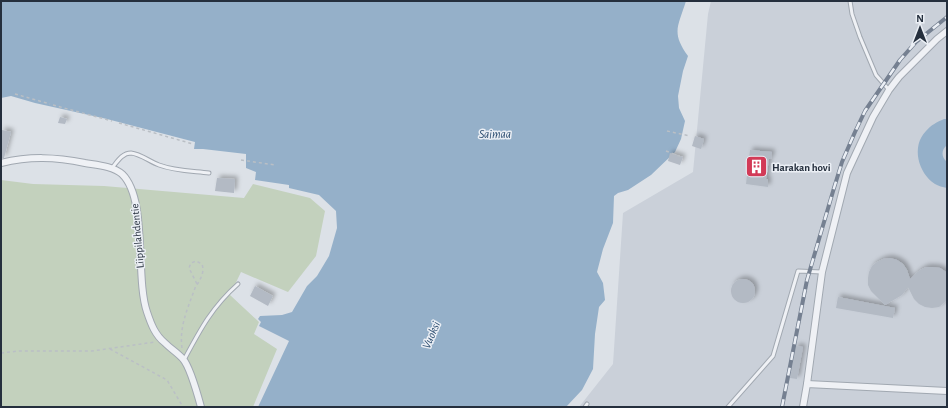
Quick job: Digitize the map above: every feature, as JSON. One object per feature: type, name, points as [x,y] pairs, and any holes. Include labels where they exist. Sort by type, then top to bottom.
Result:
[{"type":"street","points":[[803,407],[822,272],[847,173],[873,117],[890,90],[900,77],[937,39],[947,31]]},
{"type":"street","name":"Liippilahdentie","points":[[1,163],[17,159],[48,157],[111,168],[122,174],[130,185],[135,202],[144,304],[152,326],[163,342],[184,360],[195,385],[200,407]]},
{"type":"street","points":[[807,384],[947,391]]},
{"type":"lane","points":[[850,1],[852,14],[860,37],[876,75],[890,90]]},
{"type":"lane","points":[[111,168],[121,156],[130,153],[141,156],[159,165],[208,174]]},
{"type":"lane","points":[[728,407],[773,356],[798,271],[822,272]]},
{"type":"lane","points":[[184,360],[205,320],[225,295],[238,284]]},
{"type":"path","points":[[15,94],[50,104]]},
{"type":"path","points":[[53,105],[112,121]]},
{"type":"path","points":[[118,123],[193,144]]},
{"type":"path","points":[[667,131],[690,136]]},
{"type":"path","points":[[666,151],[682,157]]},
{"type":"path","points":[[241,160],[275,165]]},
{"type":"path","points":[[184,360],[181,346],[181,332],[184,317],[204,270],[202,264],[196,262],[191,263],[189,268],[197,284]]},
{"type":"path","points":[[1,353],[19,351],[92,351],[132,344],[163,342]]},
{"type":"path","points":[[110,349],[167,380],[183,407]]},
{"type":"shaded area","points":[[711,1],[947,1],[947,407],[579,407],[613,364],[623,213],[693,172],[708,14]]},
{"type":"green space","points":[[1,180],[33,184],[104,186],[244,198],[253,184],[310,198],[325,211],[316,256],[288,292],[241,272],[230,295],[259,322],[254,334],[277,349],[253,407],[1,407]]},
{"type":"water","name":"Saimaa","points":[[1,1],[686,1],[678,29],[679,41],[688,56],[683,71],[678,96],[679,108],[685,121],[681,139],[675,152],[651,175],[628,190],[614,196],[613,223],[603,249],[597,272],[603,283],[605,300],[599,307],[595,334],[593,369],[582,390],[566,407],[258,407],[289,341],[259,326],[261,322],[258,319],[260,316],[282,315],[292,312],[307,286],[317,276],[329,256],[337,228],[336,211],[319,195],[289,188],[289,185],[255,180],[256,172],[246,168],[246,154],[194,149],[195,142],[11,96],[1,98]]},
{"type":"water","points":[[944,119],[947,119],[947,145],[942,154],[947,162],[947,188],[935,184],[929,179],[924,173],[918,159],[921,137],[930,127]]},
{"type":"building","points":[[60,117],[67,119],[65,124],[58,123]]},
{"type":"building","points":[[2,130],[11,132],[4,158],[1,158]]},
{"type":"building","points":[[695,136],[704,139],[701,149],[692,146]]},
{"type":"building","name":"Harakan hovi","points":[[750,150],[772,152],[771,159],[769,159],[766,179],[768,179],[768,187],[746,184]]},
{"type":"building","points":[[670,153],[683,157],[680,165],[668,161]]},
{"type":"building","points":[[217,178],[235,179],[234,193],[215,191]]},
{"type":"building","points":[[890,258],[903,264],[910,279],[926,267],[940,268],[946,272],[947,300],[939,307],[925,307],[914,299],[908,287],[902,295],[885,305],[871,291],[868,285],[868,278],[872,266],[883,259]]},
{"type":"building","points":[[743,279],[751,283],[755,291],[751,299],[743,303],[735,299],[731,291],[735,283]]},
{"type":"building","points":[[255,286],[273,296],[268,306],[250,296]]},
{"type":"building","points":[[838,297],[895,308],[893,318],[836,308]]},
{"type":"building","points":[[796,346],[803,347],[797,379],[790,378]]},
{"type":"railway","points":[[782,407],[807,280],[842,162],[865,111],[900,60],[916,42],[947,17]]},
{"type":"place","name":"Harakan hovi","points":[[757,167]]},
{"type":"water label","name":"Vuoksi","points":[[431,335]]}]
